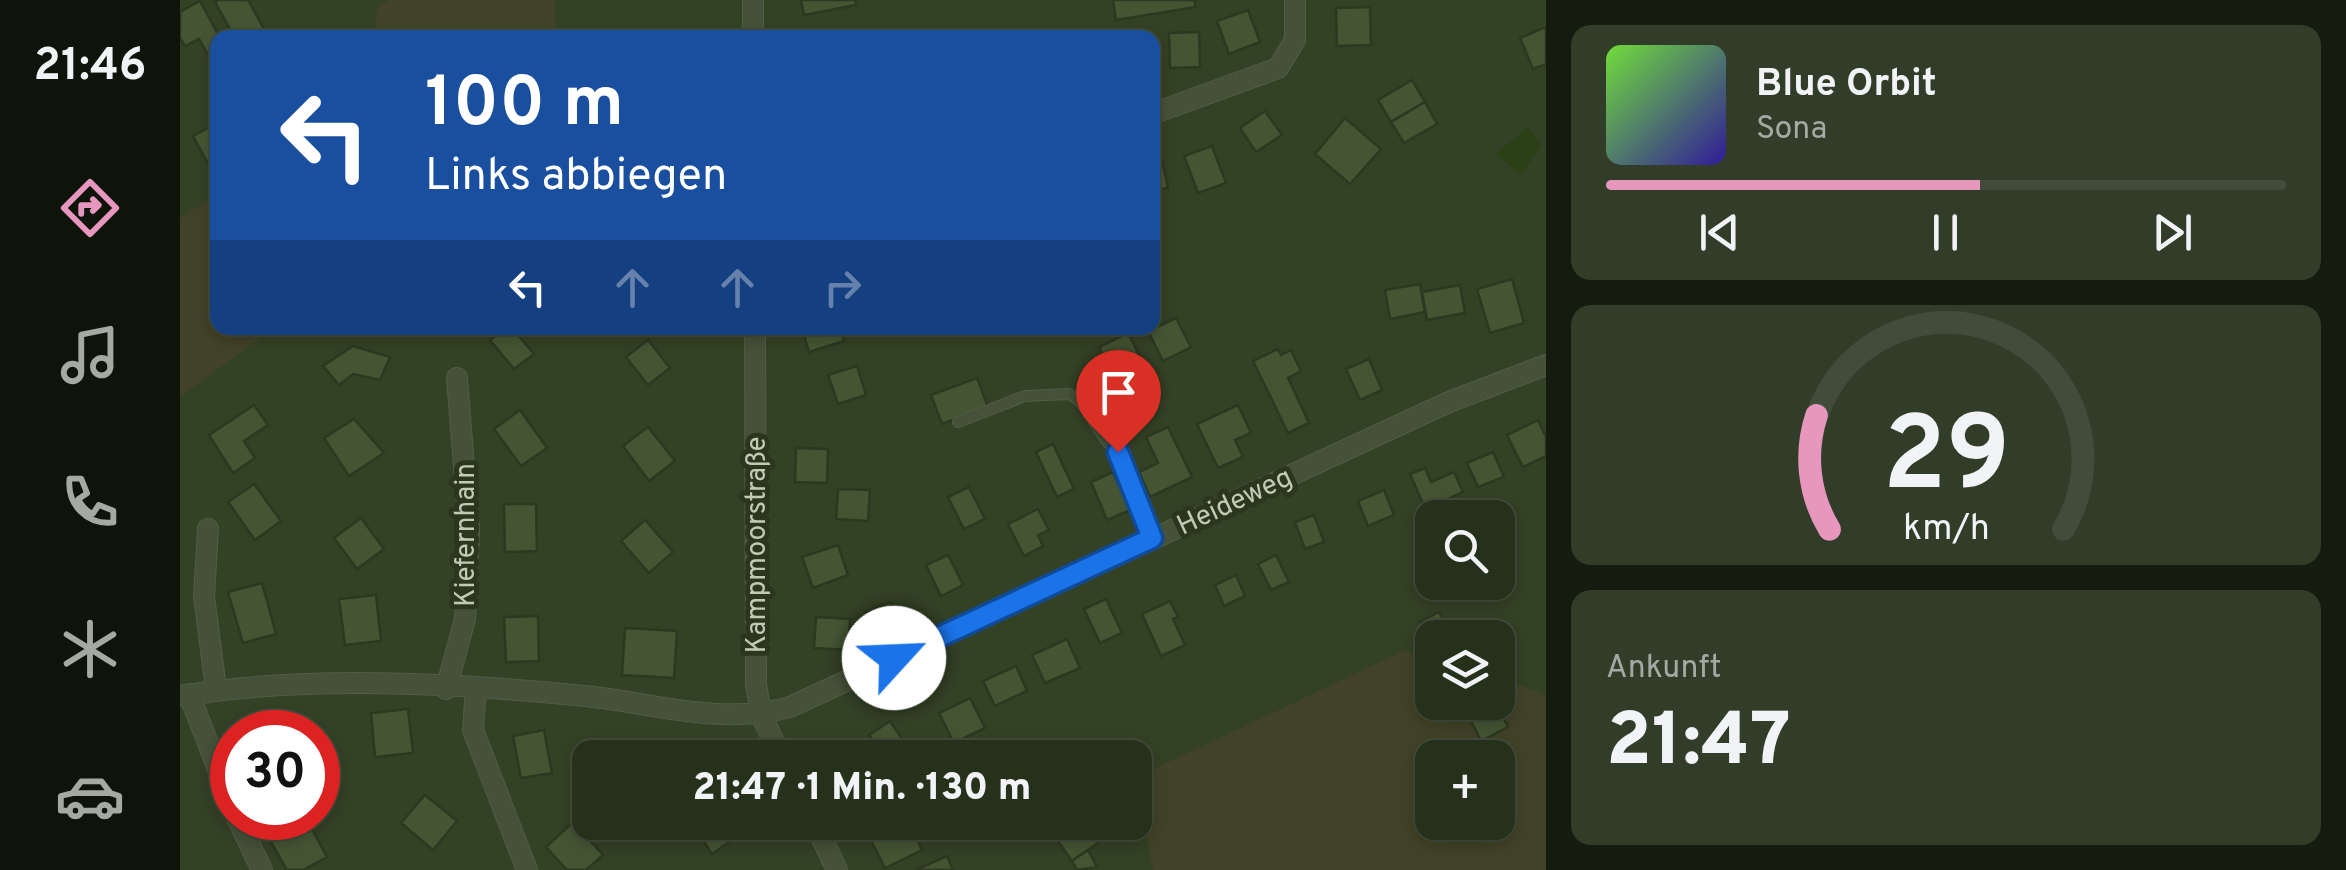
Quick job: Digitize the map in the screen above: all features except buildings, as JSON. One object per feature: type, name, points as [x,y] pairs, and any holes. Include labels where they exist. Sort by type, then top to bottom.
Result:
[{"type":"street","points":[[753,0],[753,30]]},
{"type":"street","points":[[1160,111],[1278,68],[1295,40],[1295,0]]},
{"type":"street","name":"Kampmoorstraße","points":[[754,335],[756,684],[761,715],[773,740]]},
{"type":"street","name":"Heideweg","points":[[761,715],[790,707],[1449,402],[1546,365]]},
{"type":"street","name":"Kiefernhain","points":[[446,688],[465,619],[470,530],[457,378]]},
{"type":"street","points":[[208,530],[204,596],[216,689]]},
{"type":"street","points":[[210,755],[184,695],[216,689],[328,684],[476,689],[586,696],[708,715],[761,715]]},
{"type":"street","points":[[476,689],[473,730],[526,870]]},
{"type":"street","points":[[248,840],[262,870]]},
{"type":"street","points":[[823,840],[837,870]]},
{"type":"lane","points":[[958,422],[1025,396],[1069,394],[1085,407],[1104,442],[1118,452]]},
{"type":"lane","points":[[1117,430],[1118,452],[1152,538]]},
{"type":"shaded area","points":[[389,0],[555,0],[555,30],[374,30],[378,6]]},
{"type":"shaded area","points":[[1528,127],[1541,145],[1521,175],[1496,154]]},
{"type":"shaded area","points":[[210,199],[210,335],[264,335],[180,397],[180,218]]},
{"type":"shaded area","points":[[1407,649],[1415,661],[1415,720],[1515,720],[1515,686],[1522,685],[1546,696],[1546,870],[1153,870],[1147,840],[1152,840],[1152,770]]},
{"type":"route","points":[[894,658],[1152,538],[1118,452]]}]
